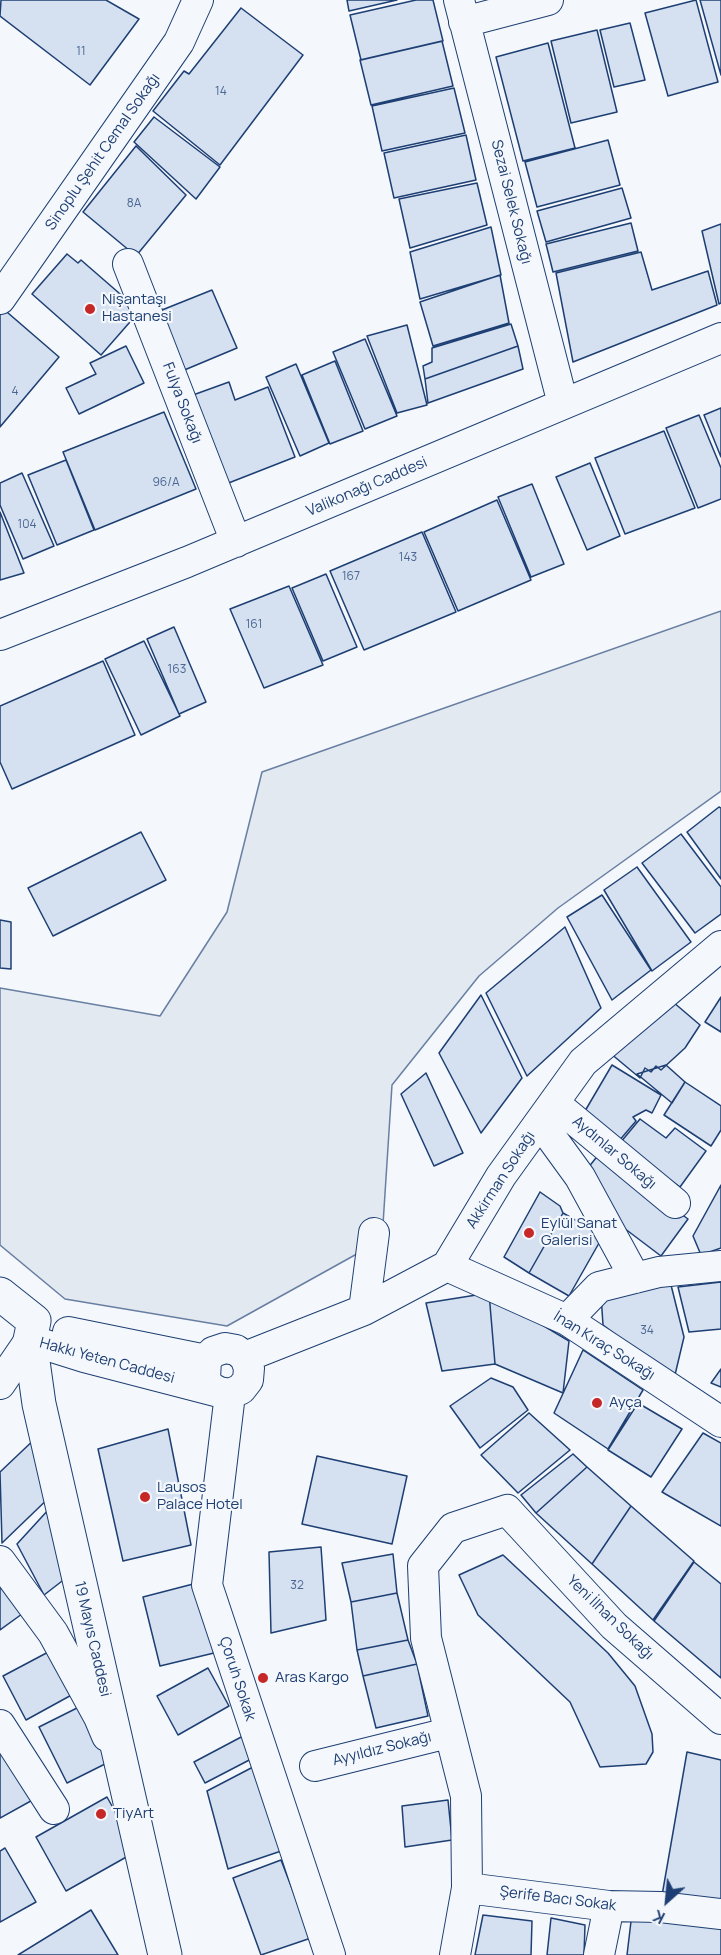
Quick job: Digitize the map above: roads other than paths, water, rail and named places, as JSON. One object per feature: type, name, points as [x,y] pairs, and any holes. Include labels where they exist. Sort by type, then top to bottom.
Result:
[{"type":"main road","name":"Hakkı Yeten Caddesi","points":[[0,1294],[32,1331]]},
{"type":"main road","name":"Hakkı Yeten Caddesi","points":[[0,1320],[32,1331]]},
{"type":"main road","name":"19 Mayıs Caddesi","points":[[32,1331],[39,1404],[165,1955]]},
{"type":"street","name":"Sinoplu Şehit Cemal Sokağı","points":[[0,299],[179,42],[198,0]]},
{"type":"street","points":[[461,11],[548,0]]},
{"type":"street","name":"Sezai Selek Sokağı","points":[[461,11],[563,404]]},
{"type":"street","name":"Fulya Sokağı","points":[[128,264],[236,542]]},
{"type":"street","name":"Valikonağı Caddesi","points":[[3,632],[236,542],[721,338]]},
{"type":"street","name":"Akkirman Sokağı","points":[[447,1266],[501,1176],[583,1062],[721,946]]},
{"type":"street","points":[[547,1112],[635,1278]]},
{"type":"street","name":"Aydınlar Sokağı","points":[[547,1112],[675,1203]]},
{"type":"street","points":[[364,1311],[375,1233]]},
{"type":"street","points":[[245,1357],[364,1311],[447,1266]]},
{"type":"street","name":"İnan Kıraç Sokağı","points":[[447,1266],[567,1320],[721,1422]]},
{"type":"street","points":[[567,1320],[598,1287],[659,1272],[721,1266]]},
{"type":"street","points":[[0,1384],[32,1331]]},
{"type":"street","name":"Hakkı Yeten Caddesi","points":[[32,1331],[88,1338],[206,1360]]},
{"type":"street","name":"Hakkı Yeten Caddesi","points":[[32,1331],[225,1393]]},
{"type":"street","points":[[225,1348],[236,1350],[245,1357],[249,1368],[248,1380],[241,1389],[225,1393],[210,1388],[205,1379],[206,1360],[213,1352],[225,1348]]},
{"type":"street","name":"Çoruh Sokak","points":[[225,1393],[207,1585],[330,1955]]},
{"type":"street","name":"Yeni İlhan Sokağı","points":[[448,1733],[426,1638],[423,1566],[453,1528],[507,1510],[614,1626],[721,1719]]},
{"type":"street","points":[[0,1562],[53,1633],[99,1717],[123,1778]]},
{"type":"street","points":[[0,1725],[54,1809]]},
{"type":"street","points":[[448,1733],[466,1796],[467,1888],[455,1955]]},
{"type":"street","name":"Ayyıldız Sokağı","points":[[315,1766],[448,1733]]},
{"type":"street","name":"Şerife Bacı Sokak","points":[[467,1888],[609,1906],[660,1907],[721,1914]]},
{"type":"street","points":[[600,1955],[609,1906]]},
{"type":"place","name":"Nişantaşı Hastanesi","points":[[90,309]]},
{"type":"place","name":"Eylül Sanat Galerisi","points":[[529,1233]]},
{"type":"place","name":"Ayça","points":[[597,1403]]},
{"type":"place","name":"Lausos Palace Hotel","points":[[145,1497]]},
{"type":"place","name":"Aras Kargo","points":[[263,1678]]},
{"type":"place","name":"TiyArt","points":[[101,1814]]}]
